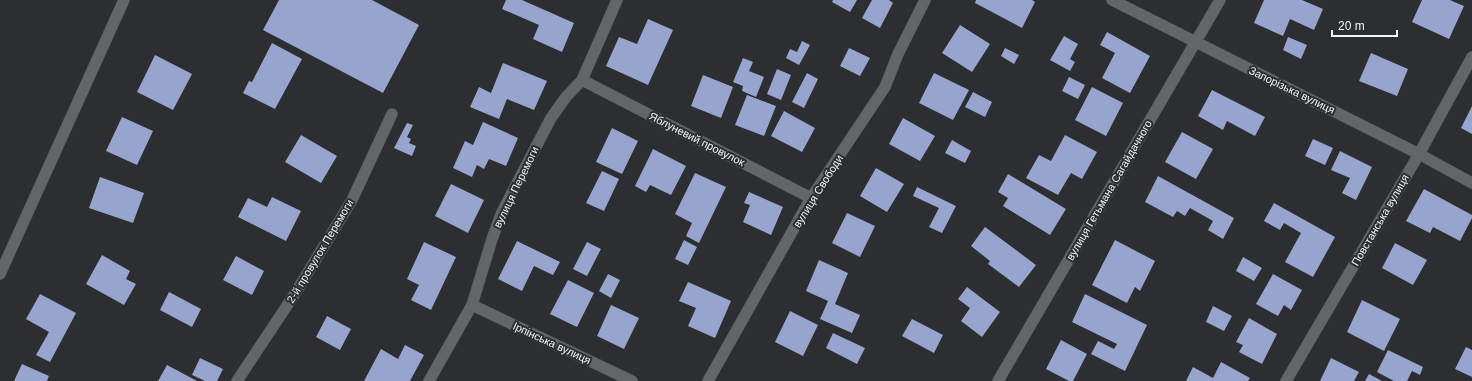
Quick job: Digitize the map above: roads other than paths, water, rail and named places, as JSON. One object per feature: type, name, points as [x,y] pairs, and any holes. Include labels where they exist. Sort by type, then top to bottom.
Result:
[{"type":"street","points":[[0,274],[124,0]]},
{"type":"street","name":"вулиця Перемоги","points":[[429,381],[472,305],[492,239],[502,212],[551,118],[566,97],[582,80],[616,0]]},
{"type":"street","name":"вулиця Свободи","points":[[708,381],[811,198],[885,87],[898,54],[925,0]]},
{"type":"street","name":"Запорізька вулиця","points":[[1112,0],[1419,154],[1472,183]]},
{"type":"street","name":"вулиця Гетьмана Сагайдачного","points":[[998,381],[1220,0]]},
{"type":"street","name":"Повстанська вулиця","points":[[1286,381],[1419,154],[1472,58]]},
{"type":"street","name":"Яблуневий провулок","points":[[582,80],[811,198]]},
{"type":"street","name":"2-й провулок Перемоги","points":[[237,381],[296,292],[352,200],[392,114]]},
{"type":"street","name":"Ірпінська вулиця","points":[[472,305],[632,381]]}]
